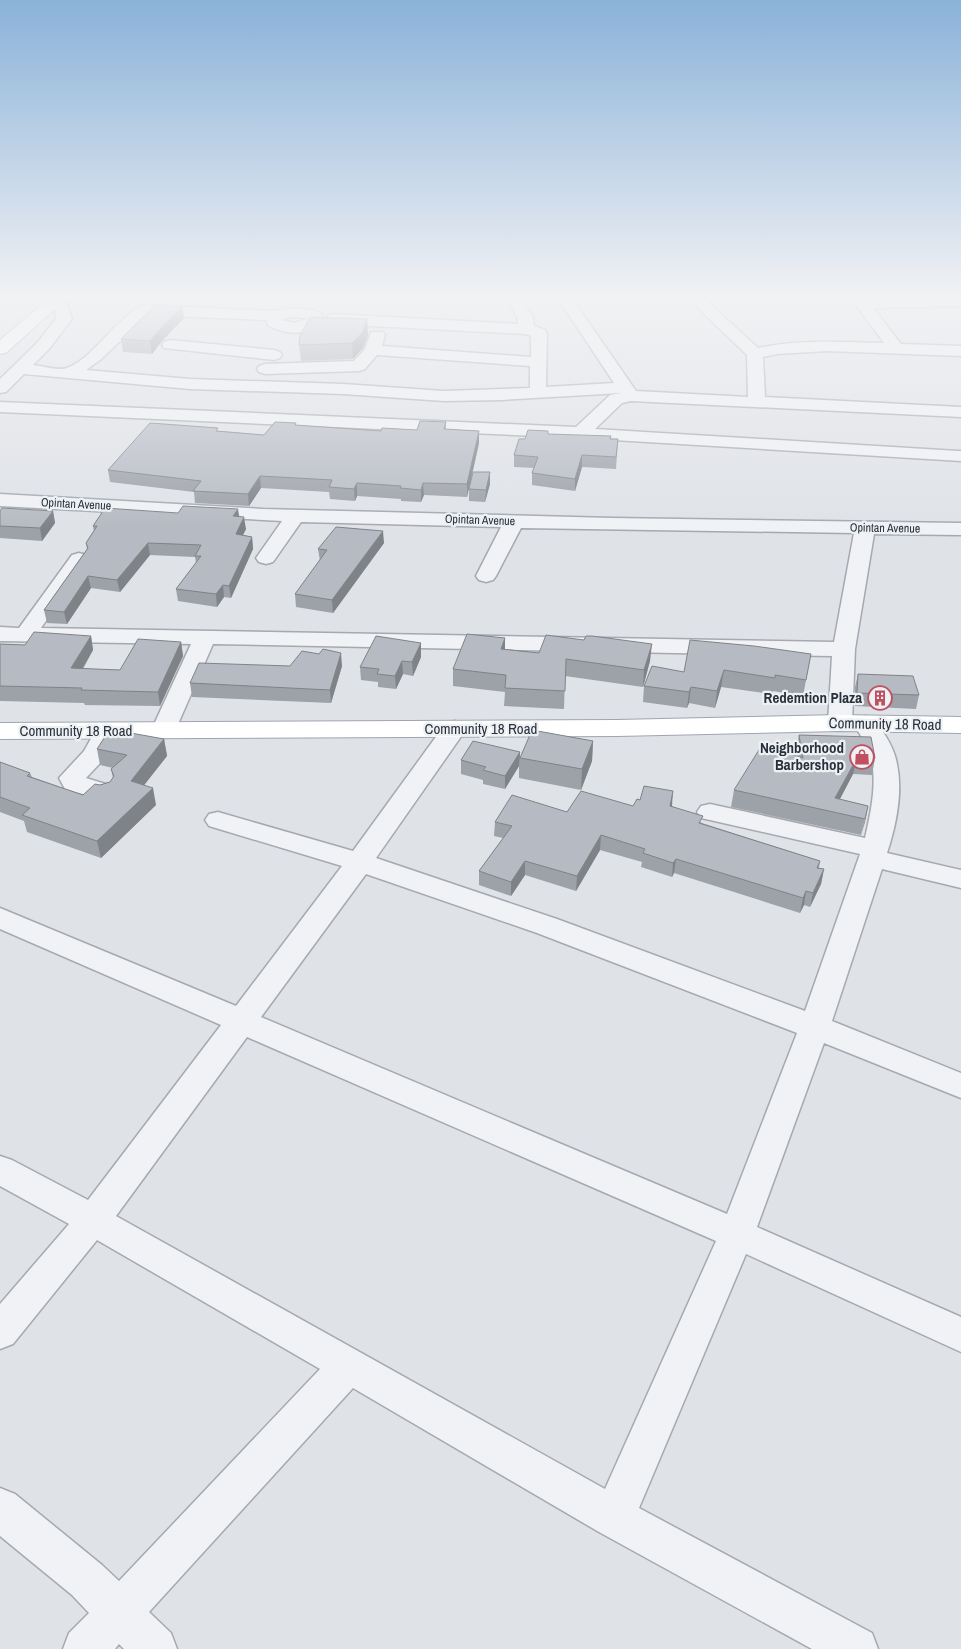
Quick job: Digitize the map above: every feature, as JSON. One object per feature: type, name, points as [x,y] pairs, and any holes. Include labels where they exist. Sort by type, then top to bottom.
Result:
[{"type":"main road","name":"Community 18 Road","points":[[0,731],[853,724],[961,725]]},
{"type":"street","points":[[0,388],[16,374]]},
{"type":"street","points":[[69,374],[180,383],[444,396],[629,391],[757,403],[961,412]]},
{"type":"street","points":[[257,386],[263,374]]},
{"type":"street","points":[[538,392],[539,374]]},
{"type":"street","points":[[617,374],[629,391]]},
{"type":"street","points":[[756,374],[757,403]]},
{"type":"street","points":[[580,433],[616,399],[629,391]]},
{"type":"street","points":[[0,407],[580,433],[958,456]]},
{"type":"street","name":"Opintan Avenue","points":[[0,500],[296,516],[961,529]]},
{"type":"street","points":[[266,558],[293,523],[296,516]]},
{"type":"street","points":[[486,576],[514,521]]},
{"type":"street","points":[[614,1517],[737,1234],[815,1026],[879,834],[887,784],[882,754],[853,724],[844,649],[865,527]]},
{"type":"street","points":[[25,636],[79,559]]},
{"type":"street","points":[[0,634],[25,636],[205,637],[844,649]]},
{"type":"street","points":[[163,731],[205,637]]},
{"type":"street","points":[[0,1332],[93,1220],[360,862],[455,728]]},
{"type":"street","points":[[103,792],[74,782],[72,778],[94,755],[107,731]]},
{"type":"street","points":[[710,812],[961,879]]},
{"type":"street","points":[[218,820],[360,862],[487,904],[815,1026],[961,1086]]},
{"type":"street","points":[[0,918],[737,1234],[961,1335]]},
{"type":"street","points":[[0,1170],[93,1220],[350,1365],[614,1517],[856,1649]]},
{"type":"street","points":[[85,1649],[350,1365]]},
{"type":"street","points":[[0,1509],[87,1580],[155,1649]]},
{"type":"building","points":[[420,421],[446,422],[444,429],[479,431],[467,484],[423,483],[421,490],[400,488],[401,486],[357,483],[354,489],[329,487],[332,480],[260,476],[248,494],[193,491],[201,481],[108,470],[150,423],[218,428],[216,431],[264,435],[275,422],[381,431],[382,428],[417,430]]},
{"type":"building","points":[[528,430],[548,431],[548,434],[611,436],[610,439],[618,439],[616,457],[582,455],[575,479],[532,473],[538,457],[514,455],[519,439],[525,439]]},
{"type":"building","points":[[473,472],[490,472],[486,490],[469,489]]},
{"type":"building","points":[[183,506],[238,509],[233,516],[244,517],[236,534],[252,537],[229,586],[223,585],[216,594],[176,589],[201,556],[195,556],[201,545],[148,543],[117,580],[88,576],[64,612],[44,610],[88,548],[86,543],[97,526],[93,526],[105,508],[178,513]]},
{"type":"building","points":[[2,508],[53,511],[40,528],[0,526],[0,511]]},
{"type":"building","points":[[336,527],[383,531],[332,600],[295,594],[327,550],[318,549]]},
{"type":"building","points":[[34,632],[91,636],[71,668],[120,670],[138,639],[181,642],[158,692],[0,686],[0,644],[25,645]]},
{"type":"building","points":[[467,634],[505,638],[501,649],[539,653],[546,635],[584,640],[586,636],[592,636],[652,644],[644,670],[566,659],[565,691],[505,688],[506,675],[453,669]]},
{"type":"building","points":[[376,636],[421,643],[412,662],[402,661],[395,676],[377,674],[379,669],[360,667]]},
{"type":"building","points":[[690,640],[811,654],[806,680],[775,675],[775,678],[724,670],[717,691],[691,687],[689,692],[644,686],[652,666],[684,672]]},
{"type":"building","points":[[323,649],[341,653],[330,690],[190,683],[199,663],[290,666],[302,651],[319,654]]},
{"type":"building","points":[[858,674],[913,676],[919,695],[857,693]]},
{"type":"building","points":[[532,730],[593,741],[582,769],[520,758]]},
{"type":"building","points":[[108,732],[129,736],[131,733],[164,739],[131,781],[153,788],[97,841],[22,815],[30,808],[0,797],[0,762],[30,773],[27,776],[83,795],[95,784],[100,785],[110,782],[114,776],[111,769],[127,755],[97,749]]},
{"type":"building","points":[[799,735],[871,737],[875,758],[857,758],[835,798],[868,806],[865,819],[734,790],[762,745],[803,758]]},
{"type":"building","points":[[473,741],[520,752],[505,776],[483,770],[486,767],[461,760]]},
{"type":"building","points":[[644,786],[673,791],[670,806],[703,816],[699,823],[820,861],[817,868],[824,869],[813,893],[806,891],[803,898],[676,859],[673,863],[643,853],[645,849],[601,835],[577,876],[525,861],[511,882],[479,871],[512,826],[495,822],[512,795],[567,812],[581,791],[633,806],[637,799],[640,800]]},
{"type":"place","name":"Redemtion Plaza","points":[[880,698]]},
{"type":"place","name":"Neighborhood Barbershop","points":[[862,757]]}]
